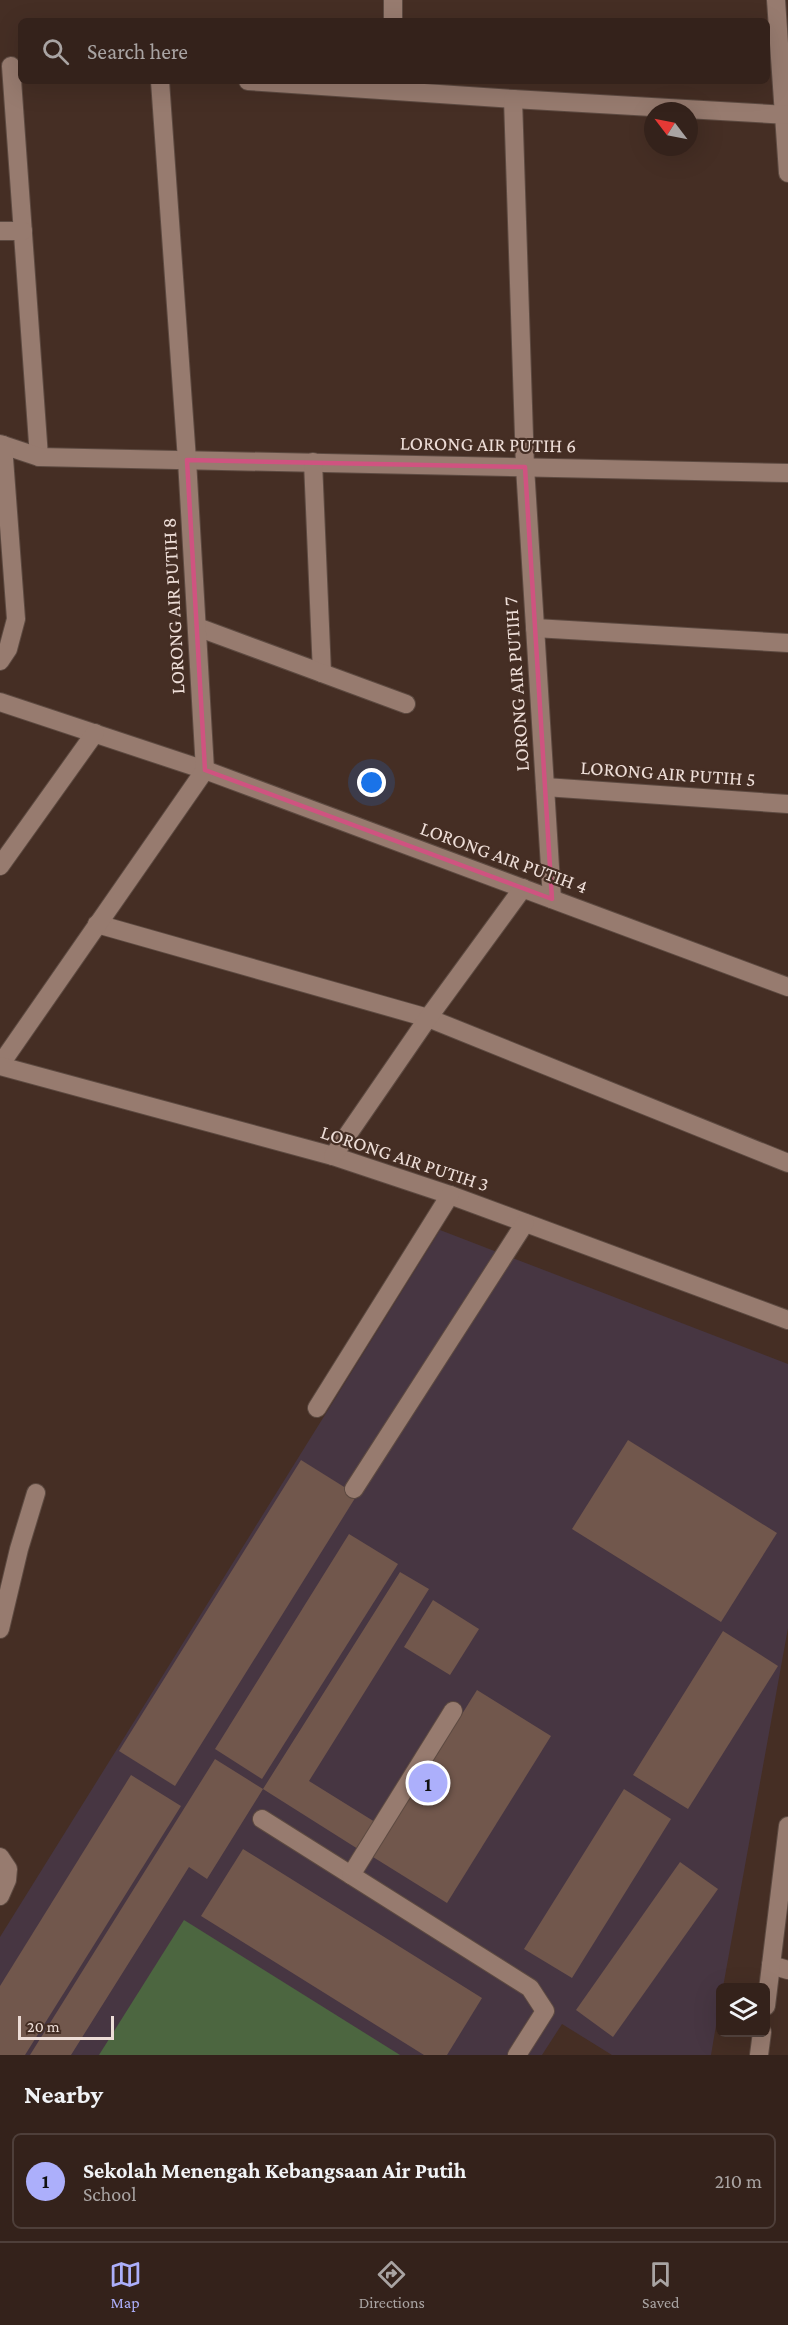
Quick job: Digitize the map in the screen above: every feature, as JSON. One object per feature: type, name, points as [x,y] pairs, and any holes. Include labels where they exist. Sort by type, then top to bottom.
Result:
[{"type":"street","points":[[393,0],[393,18]]},
{"type":"street","points":[[776,0],[786,114],[788,173]]},
{"type":"street","points":[[11,66],[39,457]]},
{"type":"street","name":"LORONG AIR PUTIH 8","points":[[160,84],[187,460],[205,770]]},
{"type":"street","points":[[336,84],[395,86],[513,99],[786,114]]},
{"type":"street","name":"LORONG AIR PUTIH 7","points":[[513,99],[525,467],[552,899]]},
{"type":"street","points":[[0,231],[23,231]]},
{"type":"street","points":[[0,661],[8,649],[16,619],[2,445]]},
{"type":"street","name":"LORONG AIR PUTIH 6","points":[[2,445],[39,457],[788,472]]},
{"type":"street","points":[[313,462],[322,674]]},
{"type":"street","points":[[196,627],[406,704]]},
{"type":"street","points":[[535,628],[788,643]]},
{"type":"street","name":"LORONG AIR PUTIH 4","points":[[0,702],[205,770],[788,987]]},
{"type":"street","points":[[0,866],[95,733]]},
{"type":"street","points":[[0,1066],[205,770]]},
{"type":"street","name":"LORONG AIR PUTIH 5","points":[[545,787],[788,804]]},
{"type":"street","points":[[333,1156],[428,1018],[523,888]]},
{"type":"street","points":[[98,924],[428,1018],[788,1163]]},
{"type":"street","name":"LORONG AIR PUTIH 3","points":[[0,1066],[333,1156],[450,1194],[788,1320]]},
{"type":"street","points":[[317,1408],[450,1194]]},
{"type":"street","points":[[354,1489],[525,1222]]},
{"type":"street","points":[[0,1629],[19,1549],[36,1493]]},
{"type":"street","points":[[351,1875],[453,1711]]},
{"type":"street","points":[[262,1819],[530,1988],[545,2011],[517,2055]]},
{"type":"street","points":[[770,1992],[779,1967],[788,1826]]},
{"type":"street","points":[[0,1857],[8,1869],[7,1880],[0,1896]]},
{"type":"street","points":[[759,2055],[761,2037]]},
{"type":"highlighted area","points":[[187,460],[525,467],[552,899],[205,770]]},
{"type":"shaded area","points":[[440,1230],[788,1364],[788,1628],[724,1983],[716,1983],[716,2026],[711,2055],[612,2055],[562,2024],[542,2055],[0,2055],[0,1937]]},
{"type":"green space","points":[[184,1920],[400,2055],[99,2055]]},
{"type":"building","points":[[628,1440],[777,1533],[721,1622],[572,1529]]},
{"type":"building","points":[[301,1460],[357,1495],[175,1786],[119,1751]]},
{"type":"building","points":[[349,1534],[398,1564],[262,1779],[215,1749]]},
{"type":"building","points":[[400,1572],[429,1589],[309,1781],[375,1822],[358,1849],[263,1789]]},
{"type":"building","points":[[433,1600],[479,1629],[450,1675],[404,1647]]},
{"type":"building","points":[[723,1631],[778,1666],[688,1809],[633,1775]]},
{"type":"building","points":[[477,1690],[551,1736],[447,1903],[373,1857]]},
{"type":"building","points":[[215,1759],[263,1789],[207,1879],[189,1867],[71,2055],[30,2055]]},
{"type":"building","points":[[131,1775],[181,1806],[25,2055],[0,2055],[0,1986]]},
{"type":"building","points":[[624,1789],[671,1819],[572,1978],[524,1949]]},
{"type":"building","points":[[243,1849],[482,1998],[447,2055],[424,2055],[201,1916]]},
{"type":"building","points":[[680,1862],[718,1889],[613,2037],[576,2010]]},
{"type":"place","name":"Sekolah Menengah Kebangsaan Air Putih","points":[[428,1783]]}]
